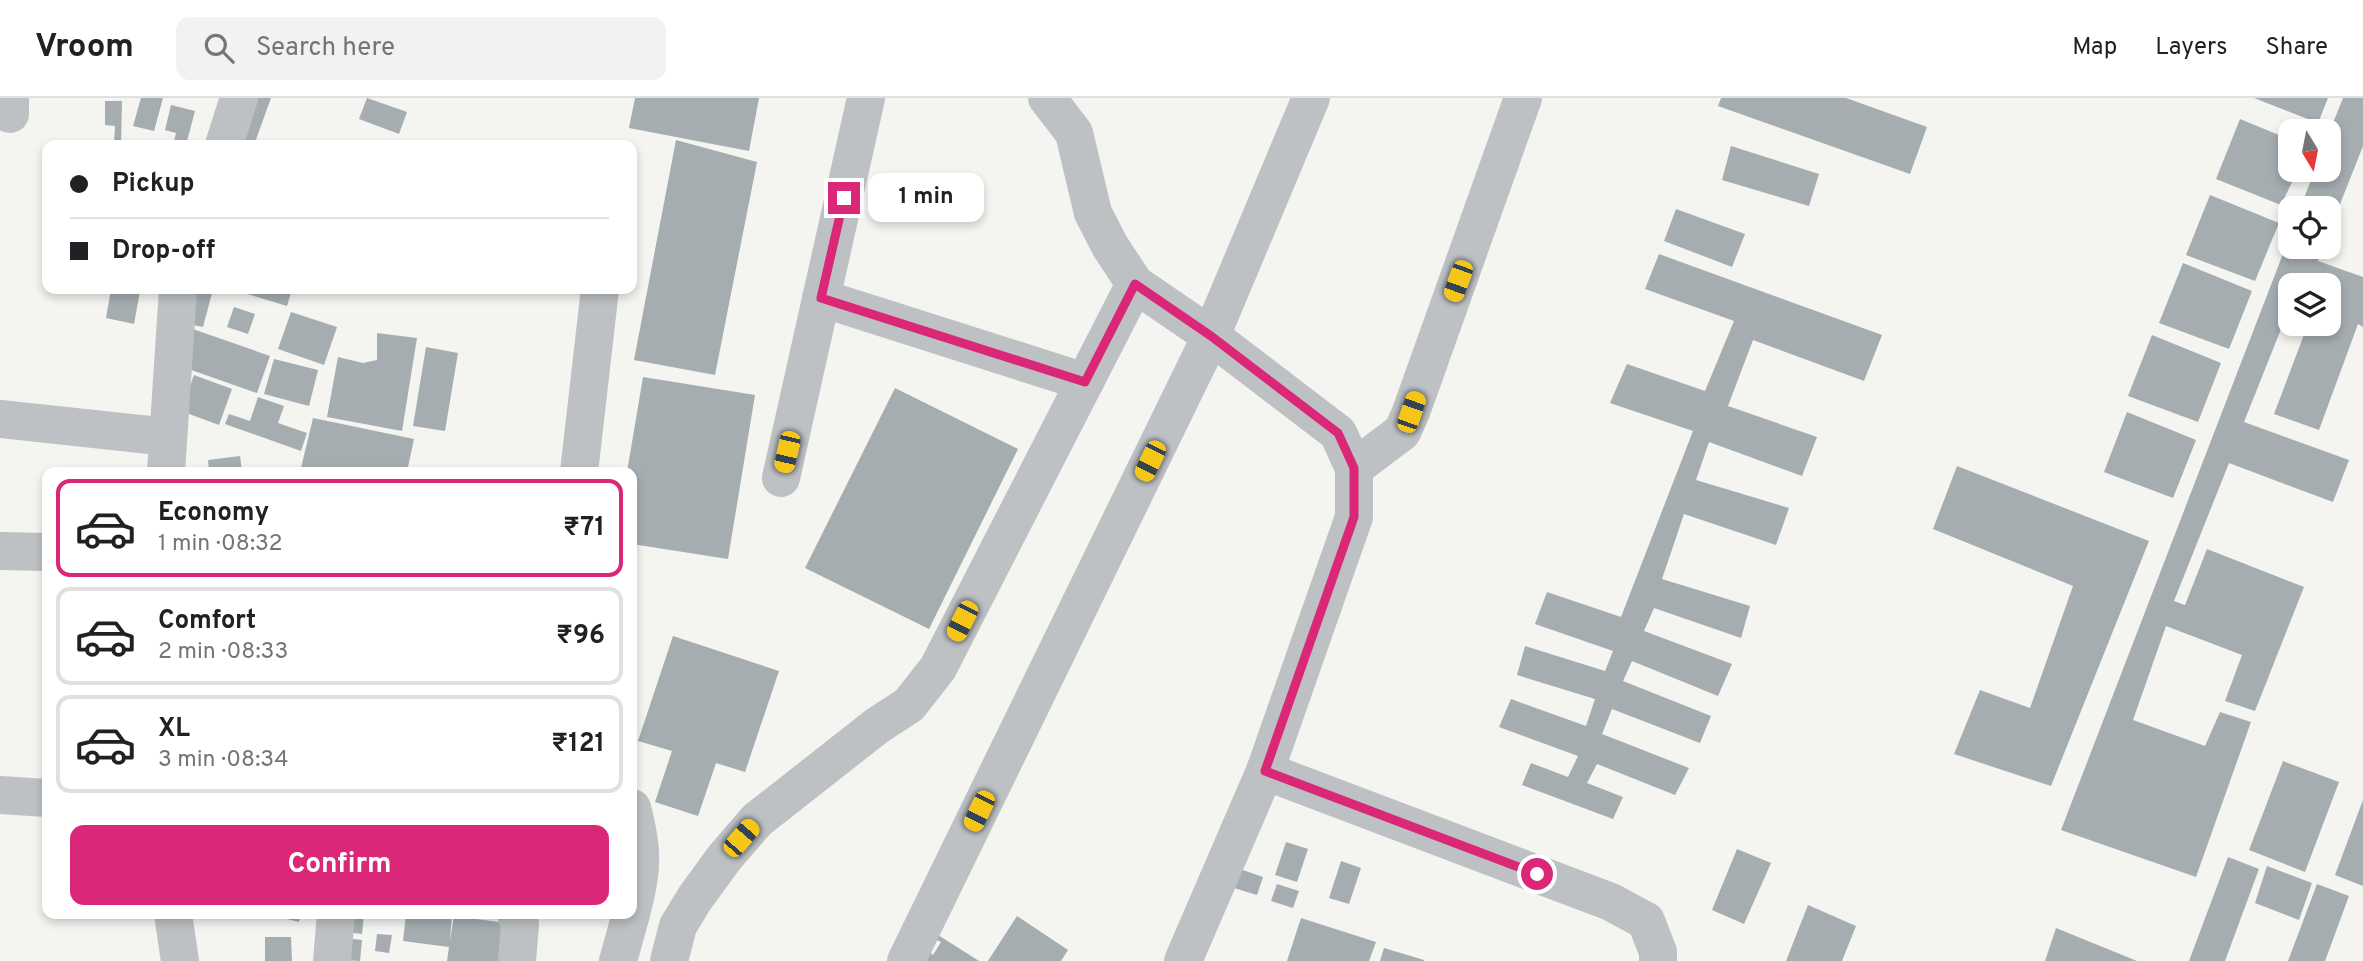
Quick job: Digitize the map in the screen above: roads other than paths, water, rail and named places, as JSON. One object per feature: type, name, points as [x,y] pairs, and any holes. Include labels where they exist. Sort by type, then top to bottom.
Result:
[{"type":"street","points":[[226,140],[239,98]]},
{"type":"street","points":[[781,478],[866,98]]},
{"type":"street","points":[[1047,98],[1074,133],[1093,212],[1110,246],[1135,284],[1211,336],[1338,433],[1354,468],[1354,517],[1265,771],[1183,961]]},
{"type":"street","points":[[906,961],[1211,336],[1311,98]]},
{"type":"street","points":[[1354,468],[1402,432],[1524,98]]},
{"type":"street","points":[[669,961],[678,926],[695,898],[724,857],[757,820],[878,725],[909,705],[938,668],[1135,284]]},
{"type":"street","points":[[0,419],[167,455],[178,294]]},
{"type":"street","points":[[580,467],[599,294]]},
{"type":"street","points":[[821,298],[1085,382]]},
{"type":"street","points":[[0,551],[42,552]]},
{"type":"street","points":[[1265,771],[1611,902],[1646,921],[1658,952],[1658,961]]},
{"type":"street","points":[[0,795],[42,799]]},
{"type":"street","points":[[637,829],[641,846],[637,879]]},
{"type":"street","points":[[637,901],[660,884],[681,889],[695,898]]},
{"type":"street","points":[[174,919],[180,961]]},
{"type":"street","points":[[332,961],[335,919]]},
{"type":"street","points":[[517,961],[520,924],[518,919]]},
{"type":"street","points":[[618,961],[630,919]]}]
